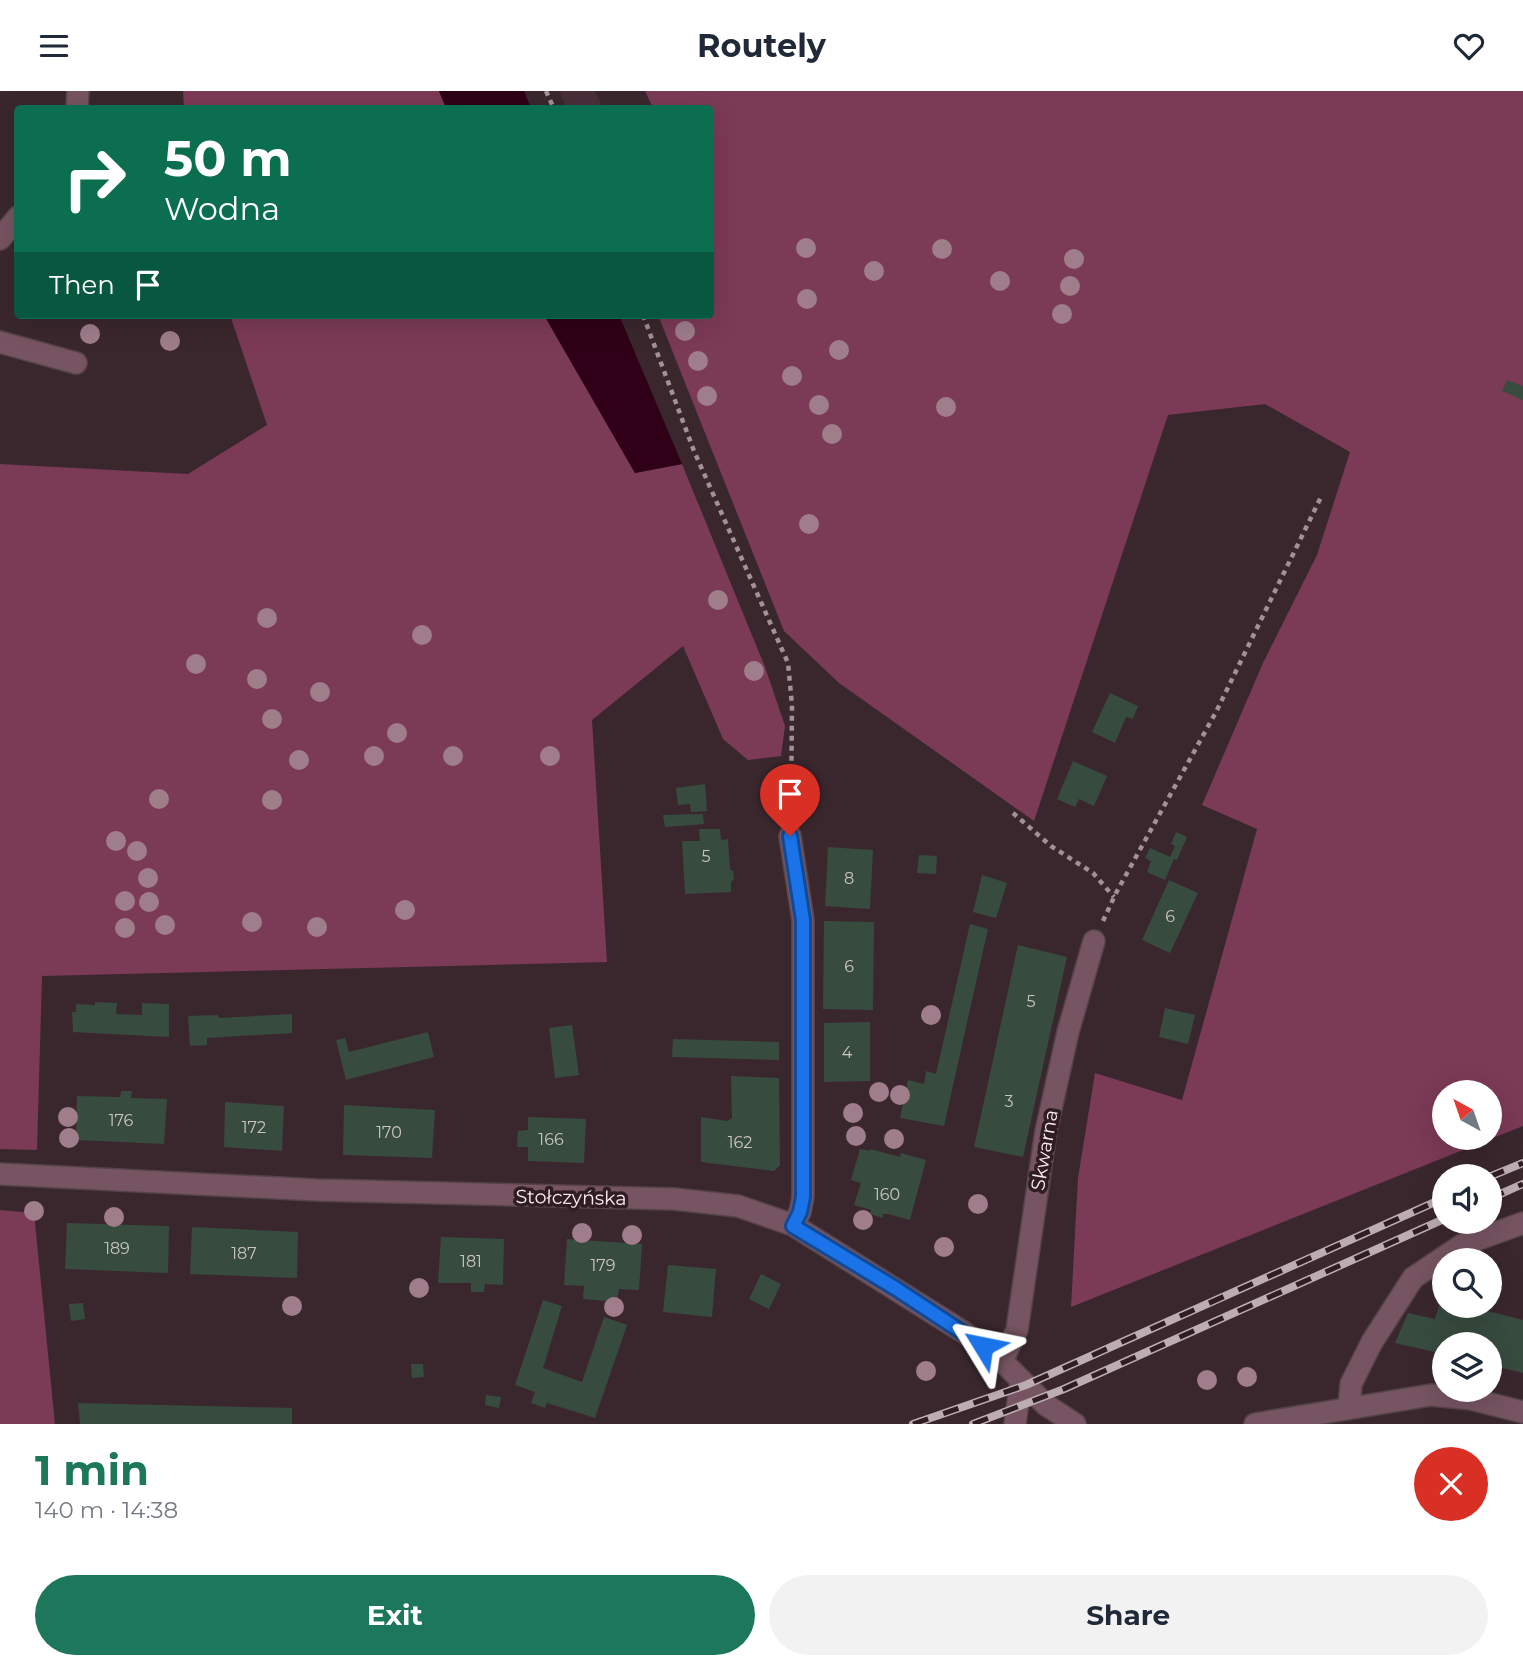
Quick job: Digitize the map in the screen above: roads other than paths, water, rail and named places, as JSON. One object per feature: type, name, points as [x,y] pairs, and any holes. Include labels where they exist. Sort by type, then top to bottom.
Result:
[{"type":"street","points":[[0,239],[14,222]]},
{"type":"street","points":[[0,342],[76,363]]},
{"type":"street","points":[[790,836],[803,920],[803,1197],[793,1226]]},
{"type":"street","name":"Skwarna","points":[[1002,1361],[1017,1330],[1046,1131],[1068,1033],[1094,940]]},
{"type":"street","name":"Stołczyńska","points":[[0,1174],[317,1190],[699,1200],[754,1210],[793,1226],[965,1333],[1002,1361],[1046,1405],[1075,1424]]},
{"type":"street","points":[[1349,1407],[1351,1384],[1372,1342],[1413,1278],[1462,1245],[1523,1223]]},
{"type":"street","points":[[1015,1424],[1021,1380]]},
{"type":"street","points":[[1255,1424],[1431,1395],[1471,1399],[1511,1415]]},
{"type":"railway","points":[[1502,1172],[1523,1163]]},
{"type":"railway","points":[[1502,1193],[1523,1184]]},
{"type":"railway","points":[[913,1424],[1026,1385],[1432,1203]]},
{"type":"railway","points":[[973,1424],[1064,1389],[1432,1224]]}]
